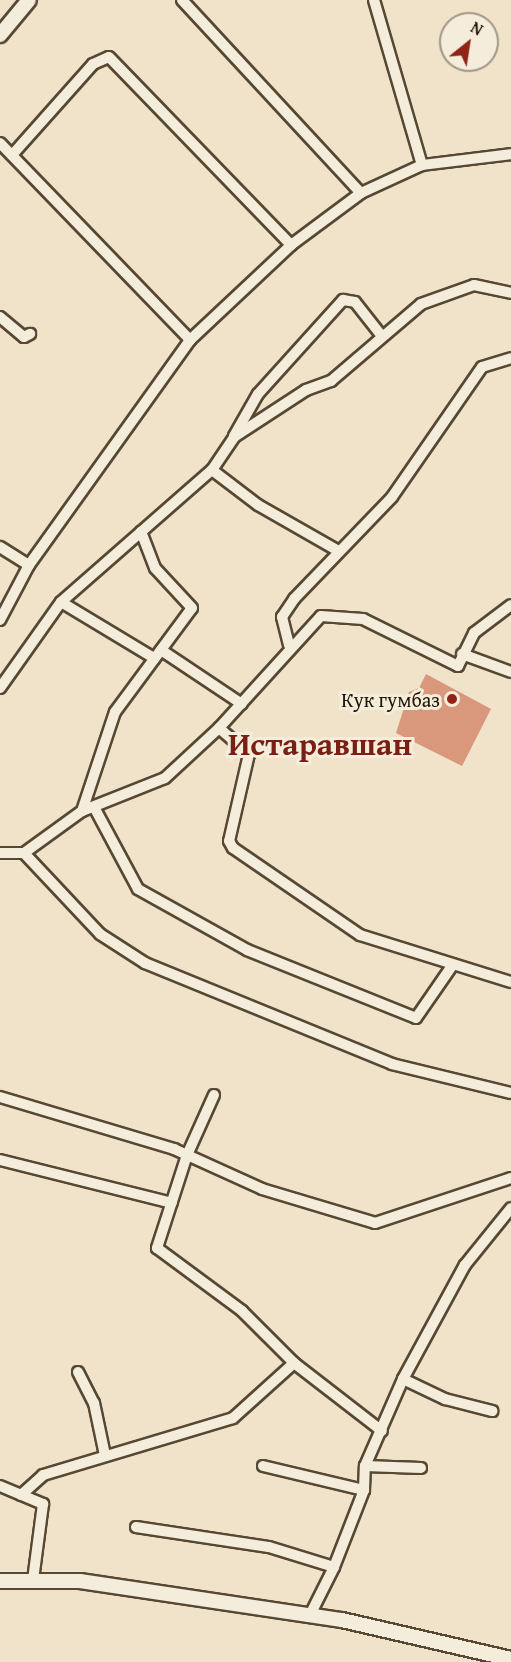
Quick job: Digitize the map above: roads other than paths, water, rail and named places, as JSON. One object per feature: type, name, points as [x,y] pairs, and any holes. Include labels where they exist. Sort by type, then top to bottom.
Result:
[{"type":"main road","points":[[0,35],[30,0]]},
{"type":"main road","points":[[0,1581],[80,1581],[309,1617],[511,1659]]},
{"type":"street","points":[[182,0],[361,193]]},
{"type":"street","points":[[374,0],[422,165]]},
{"type":"street","points":[[12,155],[93,64],[109,57],[291,245]]},
{"type":"street","points":[[0,143],[190,340]]},
{"type":"street","points":[[0,620],[29,564],[190,340],[291,245],[361,193],[422,165],[511,154]]},
{"type":"street","points":[[234,437],[306,390],[331,381],[381,334],[421,304],[474,285],[511,293]]},
{"type":"street","points":[[0,688],[61,602],[212,470],[258,394],[343,300],[355,302],[381,334]]},
{"type":"street","points":[[0,317],[24,337],[30,334]]},
{"type":"street","points":[[289,645],[282,617],[337,550],[392,497],[447,410],[482,368],[511,358]]},
{"type":"street","points":[[212,470],[258,505],[337,550]]},
{"type":"street","points":[[82,812],[115,712],[192,608],[155,568],[141,532]]},
{"type":"street","points":[[0,547],[29,564]]},
{"type":"street","points":[[61,602],[158,654],[242,704]]},
{"type":"street","points":[[0,853],[24,853],[82,812],[165,778],[219,728],[242,704],[289,645],[321,616],[363,620],[459,666],[462,654],[474,633],[511,605]]},
{"type":"street","points":[[462,654],[511,672]]},
{"type":"street","points":[[219,728],[249,754],[230,841],[233,848],[360,935],[452,966],[461,964],[511,982]]},
{"type":"street","points":[[94,807],[138,889],[247,950],[416,1018],[452,966]]},
{"type":"street","points":[[24,853],[100,934],[145,963],[392,1064],[511,1093]]},
{"type":"street","points":[[214,1095],[187,1155],[157,1248],[242,1311],[294,1363],[381,1431]]},
{"type":"street","points":[[0,1097],[187,1155],[262,1189],[375,1223],[511,1178]]},
{"type":"street","points":[[0,1160],[172,1203]]},
{"type":"street","points":[[309,1617],[334,1568],[363,1490],[365,1466],[403,1379],[465,1265],[511,1208]]},
{"type":"street","points":[[21,1495],[43,1475],[233,1418],[294,1363]]},
{"type":"street","points":[[78,1372],[94,1403],[105,1455]]},
{"type":"street","points":[[403,1379],[445,1399],[492,1411]]},
{"type":"street","points":[[263,1466],[363,1490]]},
{"type":"street","points":[[365,1466],[421,1468]]},
{"type":"street","points":[[0,1486],[43,1504],[33,1580]]},
{"type":"street","points":[[136,1527],[268,1547],[334,1568]]},
{"type":"place","name":"Кук гумбаз","points":[[452,699]]},
{"type":"district","name":"Истаравшан","points":[[320,744]]}]
